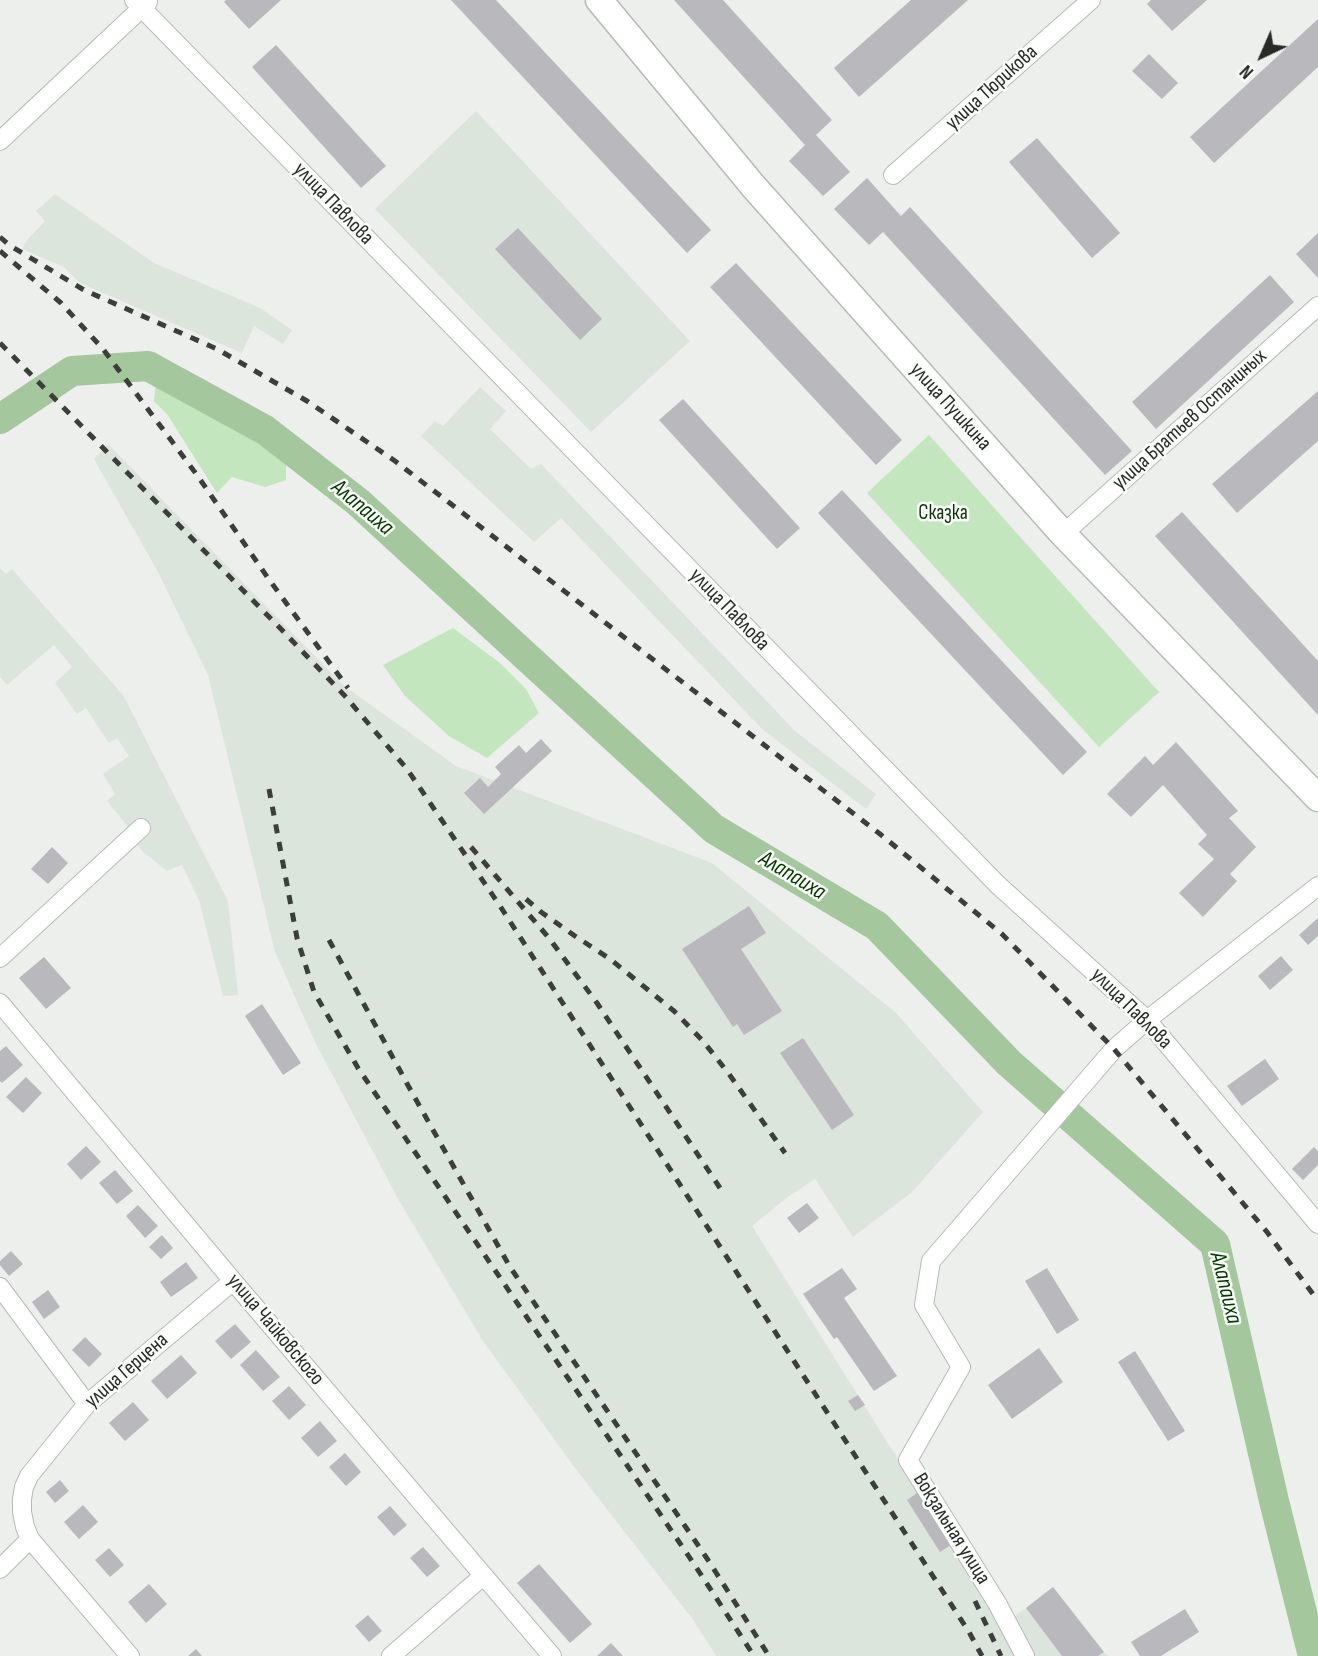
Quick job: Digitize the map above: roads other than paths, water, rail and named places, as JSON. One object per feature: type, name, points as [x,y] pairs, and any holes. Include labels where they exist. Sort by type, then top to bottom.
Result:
[{"type":"street","name":"улица Пушкина","points":[[599,0],[754,187],[1063,534],[1318,798]]},
{"type":"street","name":"улица Тюрикова","points":[[892,175],[1091,0]]},
{"type":"street","points":[[0,141],[142,3]]},
{"type":"street","name":"улица Павлова","points":[[142,3],[998,885],[1147,1020],[1318,1224]]},
{"type":"street","name":"улица Братьев Останиных","points":[[1063,534],[1318,306]]},
{"type":"street","points":[[0,958],[141,828]]},
{"type":"street","points":[[1147,1020],[1318,886]]},
{"type":"street","name":"улица Чайковского","points":[[0,1003],[552,1656]]},
{"type":"street","name":"Вокзальная улица","points":[[1025,1656],[997,1603],[908,1460],[961,1367],[925,1305],[931,1261],[1090,1074],[1147,1020]]},
{"type":"street","name":"улица Герцена","points":[[30,1539],[22,1512],[22,1499],[29,1476],[87,1404],[233,1281]]},
{"type":"street","points":[[0,1287],[87,1404]]},
{"type":"street","points":[[0,1569],[30,1539],[130,1656]]},
{"type":"street","points":[[391,1656],[483,1576]]},
{"type":"waterway","name":"Алапаиха","points":[[0,419],[72,371],[148,366],[265,430],[358,502],[714,829],[877,926],[1009,1063],[1215,1244],[1313,1656]]},
{"type":"railway","points":[[0,237],[84,290],[217,349],[307,401],[395,461],[880,834],[1002,934],[1114,1049],[1267,1232],[1318,1301]]},
{"type":"railway","points":[[0,251],[61,303],[103,349],[197,475],[348,688]]},
{"type":"railway","points":[[0,343],[281,629],[345,696],[407,769],[500,906],[982,1656]]},
{"type":"railway","points":[[269,789],[297,938],[314,992],[358,1068],[754,1656]]},
{"type":"railway","points":[[471,847],[549,938],[597,1003],[720,1188]]},
{"type":"railway","points":[[526,899],[610,959],[674,1011],[703,1041],[729,1074],[785,1153]]},
{"type":"railway","points":[[329,940],[510,1267],[708,1560],[769,1656]]},
{"type":"railway","points":[[975,1601],[1001,1656]]},
{"type":"park label","name":"Сказка","points":[[943,514]]}]
